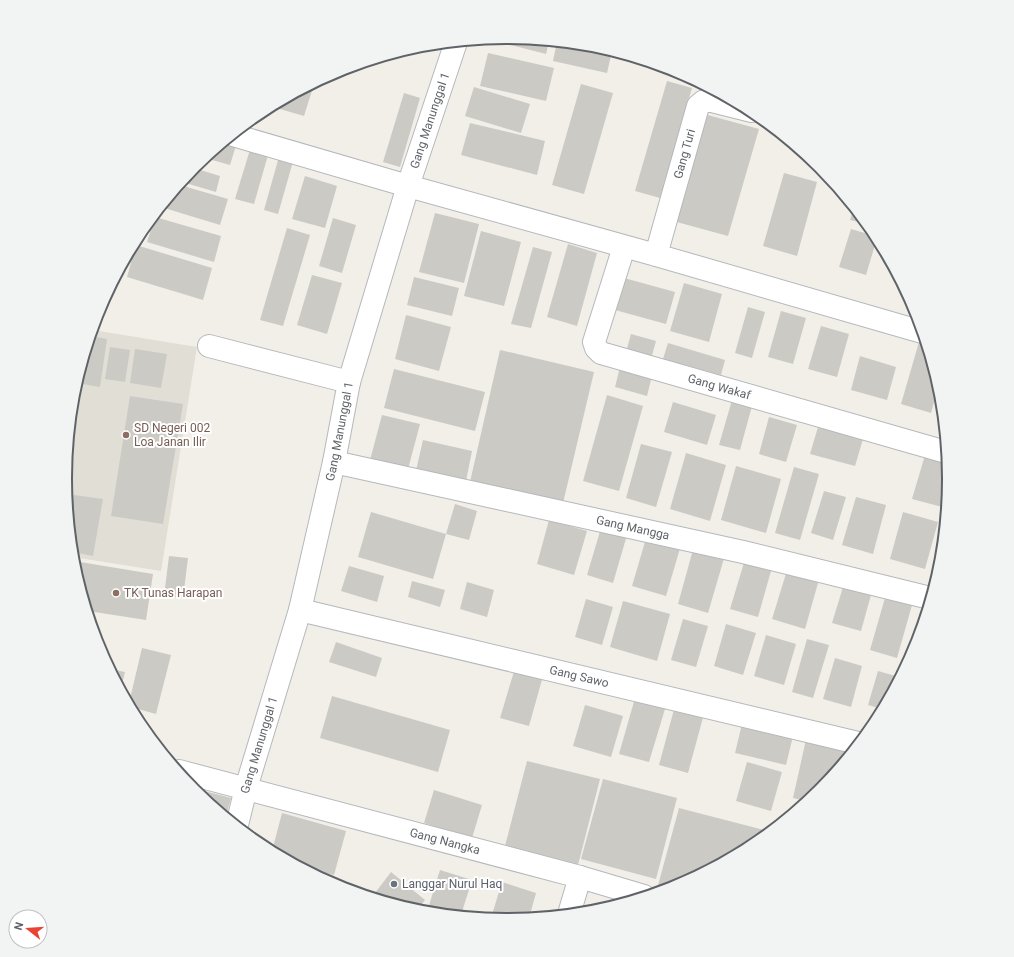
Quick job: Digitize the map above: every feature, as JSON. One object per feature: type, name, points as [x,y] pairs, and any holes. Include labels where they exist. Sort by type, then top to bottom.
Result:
[{"type":"street","name":"Gang Manunggal 1","points":[[238,820],[246,788],[300,610],[334,462],[349,382],[408,186],[454,48]]},
{"type":"street","name":"Gang Turi","points":[[656,256],[698,106],[704,102],[712,101],[729,105]]},
{"type":"street","points":[[239,137],[915,330]]},
{"type":"street","name":"Gang Wakaf","points":[[624,247],[594,342],[596,348],[601,353],[941,451]]},
{"type":"street","points":[[209,346],[349,382]]},
{"type":"street","name":"Gang Mangga","points":[[334,462],[736,550],[925,597]]},
{"type":"street","name":"Gang Sawo","points":[[300,610],[853,742]]},
{"type":"street","name":"Gang Nangka","points":[[188,773],[635,893]]},
{"type":"street","points":[[571,908],[580,878]]},
{"type":"shaded area","name":"SD Negeri 002 Loa Janan Ilir","points":[[99,331],[197,347],[161,571],[80,558],[73,507],[73,450],[76,422],[87,366]]},
{"type":"building","points":[[507,44],[548,46],[546,54]]},
{"type":"building","points":[[556,47],[592,52],[611,57],[607,73],[553,61]]},
{"type":"building","points":[[488,53],[554,68],[546,101],[480,86]]},
{"type":"building","points":[[667,81],[692,88],[660,198],[635,191]]},
{"type":"building","points":[[581,84],[613,93],[584,194],[552,185]]},
{"type":"building","points":[[474,87],[530,104],[521,133],[465,116]]},
{"type":"building","points":[[312,91],[304,116],[279,109]]},
{"type":"building","points":[[404,93],[420,98],[400,167],[383,162]]},
{"type":"building","points":[[704,114],[759,129],[728,236],[673,221]]},
{"type":"building","points":[[470,123],[545,141],[537,175],[461,155]]},
{"type":"building","points":[[237,139],[238,139],[230,165],[212,160]]},
{"type":"building","points":[[252,143],[270,148],[254,204],[235,199]]},
{"type":"building","points":[[280,153],[294,158],[278,214],[264,210]]},
{"type":"building","points":[[201,170],[220,176],[216,192],[188,184]]},
{"type":"building","points":[[784,173],[817,182],[797,256],[763,246]]},
{"type":"building","points":[[305,176],[337,186],[325,228],[292,219]]},
{"type":"building","points":[[185,187],[228,199],[220,225],[166,209]]},
{"type":"building","points":[[435,213],[479,224],[464,283],[419,272]]},
{"type":"building","points":[[852,214],[857,222],[850,220]]},
{"type":"building","points":[[159,218],[221,236],[214,262],[147,242],[151,230]]},
{"type":"building","points":[[333,218],[356,225],[342,273],[319,266]]},
{"type":"building","points":[[287,228],[310,235],[283,326],[260,320]]},
{"type":"building","points":[[851,229],[865,233],[874,247],[866,275],[839,267]]},
{"type":"building","points":[[481,231],[521,242],[504,306],[464,296]]},
{"type":"building","points":[[568,244],[597,253],[577,326],[547,317]]},
{"type":"building","points":[[140,246],[212,268],[203,300],[127,277],[132,260]]},
{"type":"building","points":[[533,247],[552,252],[531,328],[511,324]]},
{"type":"building","points":[[312,275],[342,283],[327,334],[297,325]]},
{"type":"building","points":[[414,277],[459,288],[452,316],[407,305]]},
{"type":"building","points":[[624,278],[675,292],[666,324],[615,310]]},
{"type":"building","points":[[684,283],[722,294],[709,342],[670,331]]},
{"type":"building","points":[[748,307],[765,312],[752,358],[735,353]]},
{"type":"building","points":[[781,311],[806,318],[793,364],[768,357]]},
{"type":"building","points":[[406,315],[451,327],[439,371],[395,359]]},
{"type":"building","points":[[821,326],[849,334],[837,377],[808,369]]},
{"type":"building","points":[[631,334],[656,341],[651,359],[626,352]]},
{"type":"building","points":[[97,337],[107,339],[100,387],[83,384],[87,366]]},
{"type":"building","points":[[919,342],[927,366],[934,401],[931,413],[901,404]]},
{"type":"building","points":[[668,343],[725,360],[721,375],[663,359]]},
{"type":"building","points":[[110,347],[130,350],[125,382],[105,379]]},
{"type":"building","points":[[135,349],[167,354],[161,388],[130,383]]},
{"type":"building","points":[[500,350],[594,372],[563,503],[470,482]]},
{"type":"building","points":[[860,356],[896,367],[887,400],[851,390]]},
{"type":"building","points":[[620,367],[652,376],[647,396],[615,387]]},
{"type":"building","points":[[394,369],[485,392],[475,431],[384,408]]},
{"type":"building","points":[[607,395],[643,406],[619,491],[583,481]]},
{"type":"building","points":[[130,396],[183,404],[163,524],[111,516]]},
{"type":"building","points":[[732,400],[752,406],[740,450],[719,445]]},
{"type":"building","points":[[673,402],[716,415],[707,445],[664,432]]},
{"type":"building","points":[[382,415],[420,424],[407,473],[369,464]]},
{"type":"building","points":[[769,417],[797,425],[786,462],[759,454]]},
{"type":"building","points":[[818,427],[863,439],[855,466],[810,454]]},
{"type":"building","points":[[423,440],[472,451],[465,486],[415,475]]},
{"type":"building","points":[[641,444],[672,452],[656,507],[626,498]]},
{"type":"building","points":[[686,453],[726,465],[710,521],[670,509]]},
{"type":"building","points":[[925,455],[941,460],[941,507],[912,499]]},
{"type":"building","points":[[736,466],[781,479],[766,533],[721,520]]},
{"type":"building","points":[[794,467],[819,474],[800,540],[775,533]]},
{"type":"building","points":[[824,491],[846,497],[833,540],[811,533]]},
{"type":"building","points":[[73,495],[103,499],[93,556],[79,553]]},
{"type":"building","points":[[856,497],[886,505],[873,554],[842,545]]},
{"type":"building","points":[[455,504],[477,511],[469,540],[446,534]]},
{"type":"building","points":[[371,512],[446,534],[433,579],[358,557]]},
{"type":"building","points":[[903,512],[938,522],[925,569],[890,559]]},
{"type":"building","points":[[549,520],[587,531],[574,575],[537,564]]},
{"type":"building","points":[[601,528],[627,535],[613,583],[587,575]]},
{"type":"building","points":[[647,535],[681,545],[666,596],[632,586]]},
{"type":"building","points":[[694,546],[725,555],[708,613],[678,604]]},
{"type":"building","points":[[169,556],[188,558],[183,598],[164,596]]},
{"type":"building","points":[[746,556],[773,564],[758,617],[730,609]]},
{"type":"building","name":"TK Tunas Harapan","points":[[81,562],[153,574],[146,620],[94,612],[87,591]]},
{"type":"building","points":[[349,566],[384,576],[377,602],[341,591]]},
{"type":"building","points":[[788,567],[820,576],[805,629],[772,619]]},
{"type":"building","points":[[412,581],[445,590],[440,607],[408,597]]},
{"type":"building","points":[[467,582],[494,590],[487,617],[460,609]]},
{"type":"building","points":[[843,587],[871,595],[861,631],[832,623]]},
{"type":"building","points":[[887,591],[914,598],[897,658],[870,650]]},
{"type":"building","points":[[586,599],[613,607],[602,645],[575,637]]},
{"type":"building","points":[[623,601],[670,614],[657,661],[610,647]]},
{"type":"building","points":[[683,619],[708,626],[696,667],[671,660]]},
{"type":"building","points":[[726,624],[756,633],[743,675],[714,666]]},
{"type":"building","points":[[766,635],[796,644],[784,685],[754,676]]},
{"type":"building","points":[[807,639],[829,645],[813,698],[792,692]]},
{"type":"building","points":[[336,642],[382,658],[376,677],[329,662]]},
{"type":"building","points":[[142,648],[171,655],[156,714],[139,709],[131,696]]},
{"type":"building","points":[[835,658],[862,666],[851,707],[823,699]]},
{"type":"building","points":[[515,668],[543,676],[529,726],[500,718]]},
{"type":"building","points":[[117,670],[125,672],[123,681]]},
{"type":"building","points":[[878,671],[894,676],[876,707],[868,705]]},
{"type":"building","points":[[637,691],[668,699],[649,762],[619,754]]},
{"type":"building","points":[[332,696],[450,730],[438,772],[320,738]]},
{"type":"building","points":[[676,702],[705,710],[688,773],[659,765]]},
{"type":"building","points":[[585,705],[623,716],[611,757],[573,746]]},
{"type":"building","points":[[742,724],[793,736],[786,765],[735,753]]},
{"type":"building","points":[[807,735],[851,745],[814,786],[799,799],[793,798]]},
{"type":"building","points":[[527,761],[600,779],[578,865],[505,846]]},
{"type":"building","points":[[747,762],[782,772],[771,811],[736,801]]},
{"type":"building","points":[[603,779],[677,798],[656,879],[581,859]]},
{"type":"building","points":[[434,790],[482,805],[472,838],[424,823]]},
{"type":"building","points":[[206,791],[231,798],[228,811]]},
{"type":"building","points":[[679,808],[763,830],[724,855],[699,868],[658,886]]},
{"type":"building","points":[[282,813],[346,831],[334,875],[315,868],[274,845]]},
{"type":"building","points":[[440,870],[472,880],[462,910],[429,906]]},
{"type":"building","name":"Langgar Nurul Haq","points":[[391,872],[425,900],[421,905],[375,892]]},
{"type":"building","points":[[502,882],[536,893],[531,912],[493,912]]},
{"type":"place","name":"SD Negeri 002 Loa Janan Ilir","points":[[126,435]]},
{"type":"place","name":"TK Tunas Harapan","points":[[116,593]]},
{"type":"place","name":"Langgar Nurul Haq","points":[[394,884]]}]
